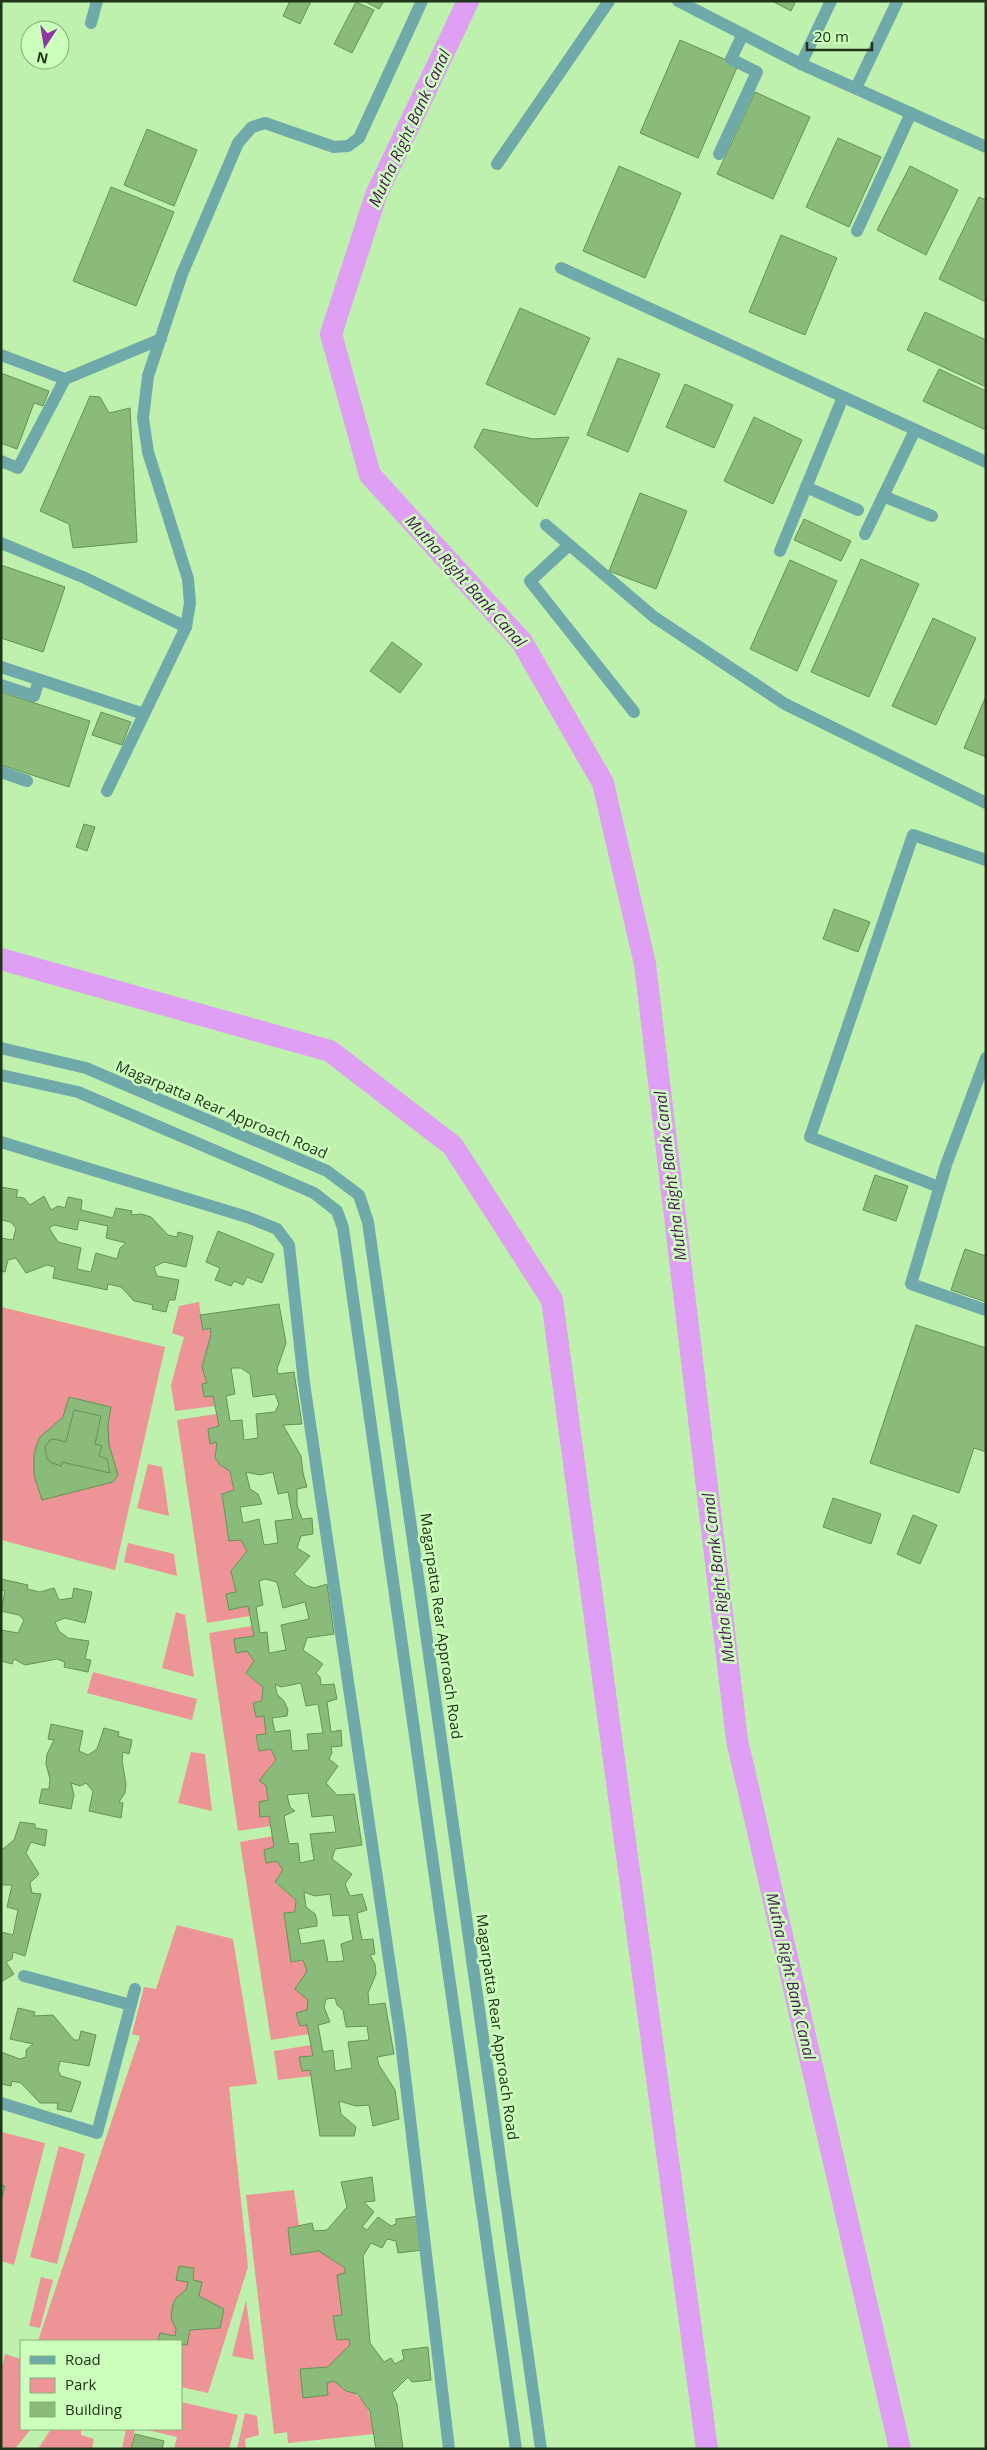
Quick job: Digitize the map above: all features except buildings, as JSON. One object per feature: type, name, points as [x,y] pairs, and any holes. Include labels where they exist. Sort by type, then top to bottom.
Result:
[{"type":"street","points":[[91,23],[97,1]]},
{"type":"street","points":[[107,791],[186,627],[190,604],[188,579],[148,452],[143,418],[148,376],[182,274],[238,143],[252,127],[265,123],[334,147],[348,146],[359,138],[422,1]]},
{"type":"street","points":[[497,164],[609,1]]},
{"type":"street","points":[[678,1],[801,64],[986,147]]},
{"type":"street","points":[[801,64],[831,1]]},
{"type":"street","points":[[856,88],[896,2]]},
{"type":"street","points":[[719,154],[757,72],[730,59],[743,34]]},
{"type":"street","points":[[857,231],[910,113]]},
{"type":"street","points":[[562,268],[986,462]]},
{"type":"street","points":[[1,461],[18,468],[65,379],[160,339]]},
{"type":"street","points":[[1,355],[65,379]]},
{"type":"street","points":[[780,551],[843,397]]},
{"type":"street","points":[[865,534],[915,430]]},
{"type":"street","points":[[806,487],[858,510]]},
{"type":"street","points":[[883,496],[932,516]]},
{"type":"street","points":[[546,525],[654,617],[785,704],[986,803]]},
{"type":"street","points":[[1,543],[85,578],[186,627]]},
{"type":"street","points":[[569,545],[530,581],[634,712]]},
{"type":"street","points":[[1,667],[144,714]]},
{"type":"street","points":[[1,685],[34,696],[39,680]]},
{"type":"street","points":[[1,772],[27,781]]},
{"type":"street","points":[[939,1186],[810,1137],[913,835],[986,860]]},
{"type":"street","name":"Magarpatta Rear Approach Road","points":[[1,1048],[86,1068],[327,1171],[359,1195],[370,1232],[542,2449]]},
{"type":"street","points":[[986,1058],[939,1186],[911,1284],[986,1310]]},
{"type":"street","points":[[1,1075],[78,1092],[314,1193],[337,1211],[344,1238],[516,2449]]},
{"type":"street","points":[[1,1142],[247,1217],[277,1229],[289,1246],[307,1402],[400,2034],[448,2449]]},
{"type":"street","points":[[24,1976],[131,2005]]},
{"type":"street","points":[[1,2103],[97,2133],[135,1989]]},
{"type":"green space","points":[[199,1302],[203,1330],[210,1328],[211,1336],[203,1366],[207,1383],[202,1385],[204,1397],[213,1396],[215,1406],[175,1411],[171,1385],[184,1337],[172,1333],[179,1306]]},
{"type":"green space","points":[[1,1307],[165,1347],[115,1570],[1,1540]]},
{"type":"green space","points":[[216,1414],[219,1426],[210,1444],[217,1442],[215,1458],[220,1465],[230,1471],[234,1490],[222,1494],[229,1541],[241,1540],[247,1551],[231,1571],[236,1592],[227,1594],[229,1610],[248,1606],[250,1616],[207,1623],[177,1420]]},
{"type":"green space","points":[[148,1464],[162,1467],[169,1516],[137,1508]]},
{"type":"green space","points":[[128,1543],[174,1554],[177,1576],[124,1562]]},
{"type":"green space","points":[[176,1612],[185,1615],[194,1677],[162,1668]]},
{"type":"green space","points":[[252,1626],[254,1636],[234,1639],[236,1652],[247,1651],[254,1661],[246,1674],[263,1687],[262,1701],[253,1703],[256,1717],[264,1716],[266,1734],[256,1735],[258,1750],[271,1749],[276,1760],[260,1781],[266,1785],[268,1799],[259,1803],[260,1817],[269,1816],[271,1826],[238,1831],[209,1633]]},
{"type":"green space","points":[[93,1672],[197,1699],[192,1720],[87,1693]]},
{"type":"green space","points":[[191,1752],[205,1754],[212,1811],[178,1803]]},
{"type":"green space","points":[[273,1836],[274,1847],[264,1850],[266,1863],[277,1861],[283,1870],[275,1883],[296,1900],[295,1912],[284,1913],[291,1962],[303,1960],[307,1971],[295,1989],[308,2000],[307,2010],[296,2014],[300,2026],[307,2025],[309,2034],[271,2040],[240,1842]]},
{"type":"green space","points":[[177,1925],[233,1939],[257,2084],[229,2087],[248,2267],[208,2393],[182,2387],[182,2340],[38,2340],[140,2036],[132,2034],[144,1987],[156,1989]]},
{"type":"green space","points":[[311,2045],[313,2056],[300,2058],[302,2071],[310,2070],[311,2076],[278,2080],[274,2051]]},
{"type":"green space","points":[[1,2132],[45,2143],[14,2265],[1,2261],[1,2201],[5,2186],[1,2185]]},
{"type":"green space","points":[[59,2146],[85,2154],[57,2264],[30,2257]]},
{"type":"green space","points":[[294,2190],[299,2226],[288,2228],[291,2255],[319,2251],[345,2268],[345,2273],[337,2275],[342,2315],[350,2345],[328,2367],[300,2369],[303,2398],[328,2395],[327,2383],[334,2381],[352,2391],[363,2401],[369,2414],[374,2434],[288,2443],[287,2432],[274,2434],[246,2195]]},
{"type":"green space","points":[[41,2277],[53,2280],[40,2328],[29,2326]]},
{"type":"green space","points":[[246,2300],[254,2360],[232,2356]]},
{"type":"green space","points":[[5,2354],[20,2359],[20,2430],[30,2430],[15,2449],[1,2449],[1,2371]]},
{"type":"green space","points":[[182,2402],[238,2415],[229,2449],[174,2449],[177,2437],[147,2430],[182,2430]]},
{"type":"green space","points":[[245,2413],[257,2416],[259,2435],[245,2439],[246,2449],[237,2449]]},
{"type":"green space","points":[[50,2430],[81,2430],[81,2435],[94,2439],[92,2449],[38,2449]]},
{"type":"green space","points":[[126,2430],[135,2430],[131,2449],[122,2449]]},
{"type":"waterway","name":"Mutha Right Bank Canal","points":[[468,1],[376,195],[331,334],[370,475],[522,642],[603,783],[645,964],[737,1740],[900,2449]]},
{"type":"waterway","points":[[1,959],[330,1051],[453,1146],[552,1300],[707,2449]]}]
